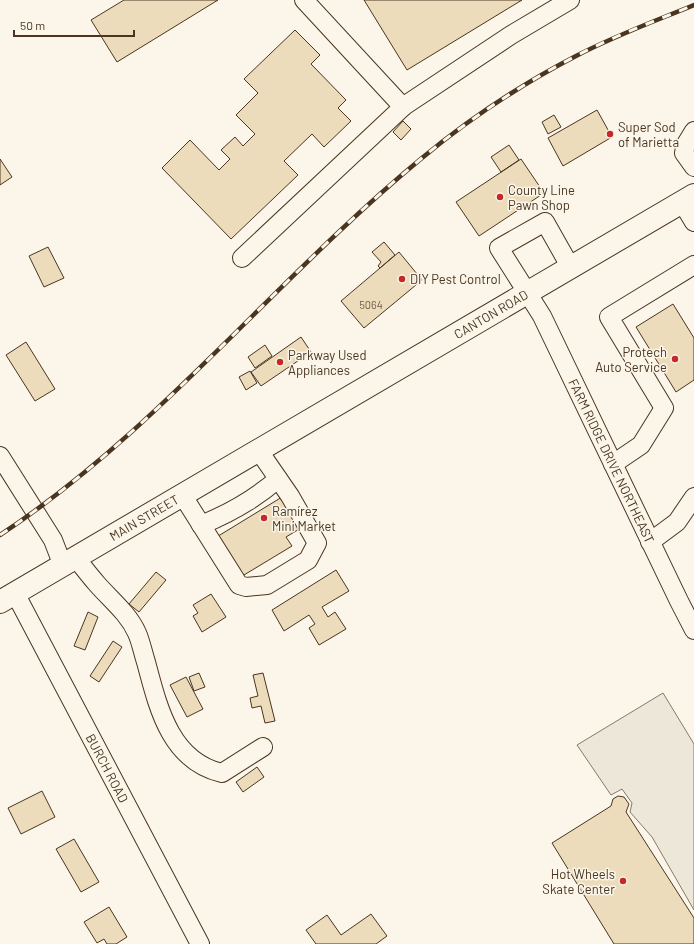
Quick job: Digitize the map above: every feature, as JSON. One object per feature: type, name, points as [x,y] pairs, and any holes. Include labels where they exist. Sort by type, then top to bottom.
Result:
[{"type":"main road","name":"CANTON ROAD","points":[[288,434],[688,198]]},
{"type":"main road","name":"MAIN STREET","points":[[8,597],[288,434]]},
{"type":"street","points":[[304,0],[403,107]]},
{"type":"street","points":[[242,258],[403,107],[511,35],[570,0]]},
{"type":"street","points":[[694,131],[686,144],[684,152],[694,167]]},
{"type":"street","points":[[688,198],[694,222]]},
{"type":"street","name":"FARM RIDGE DRIVE NORTHEAST","points":[[571,268],[545,222],[499,248],[545,322],[650,542],[694,630]]},
{"type":"street","points":[[613,464],[641,445],[664,408],[609,317],[694,265]]},
{"type":"street","points":[[183,496],[239,585],[246,587],[267,585],[308,560],[317,543],[290,496],[259,451]]},
{"type":"street","points":[[0,456],[53,540],[70,562],[97,584],[126,614],[137,634],[167,728],[176,744],[191,759],[208,770],[222,773],[263,747]]},
{"type":"street","points":[[201,525],[218,518],[268,488],[278,479]]},
{"type":"street","points":[[650,542],[677,522],[694,497]]},
{"type":"street","name":"BURCH ROAD","points":[[8,597],[200,944]]},
{"type":"shaded area","points":[[663,693],[694,744],[694,910],[652,837],[630,812],[632,803],[622,789],[611,795],[577,745]]},
{"type":"building","points":[[124,0],[218,0],[117,62],[91,20]]},
{"type":"building","points":[[364,0],[522,0],[407,70]]},
{"type":"building","points":[[295,30],[320,55],[311,64],[346,100],[338,108],[351,121],[324,147],[312,134],[284,161],[298,175],[231,239],[162,168],[190,140],[219,170],[230,159],[221,150],[235,137],[243,146],[255,134],[236,115],[258,93],[244,79]]},
{"type":"building","points":[[597,110],[612,137],[563,166],[548,138]]},
{"type":"building","points":[[554,115],[561,127],[548,134],[542,122]]},
{"type":"building","points":[[403,121],[411,129],[401,140],[393,132]]},
{"type":"building","points":[[509,145],[519,160],[501,172],[491,157]]},
{"type":"building","points":[[0,159],[12,177],[0,185]]},
{"type":"building","name":"County Line Pawn Shop","points":[[521,159],[544,193],[479,236],[456,202]]},
{"type":"building","points":[[384,242],[395,255],[380,268],[378,266],[381,262],[372,252]]},
{"type":"building","points":[[48,247],[64,278],[44,287],[29,256]]},
{"type":"building","points":[[399,252],[422,280],[364,328],[341,301]]},
{"type":"building","name":"Protech Auto Service","points":[[673,304],[694,338],[694,380],[676,392],[636,327]]},
{"type":"building","points":[[301,337],[311,352],[261,386],[251,372]]},
{"type":"building","points":[[26,342],[55,389],[35,401],[6,355]]},
{"type":"building","points":[[265,345],[272,356],[255,368],[248,357]]},
{"type":"building","points":[[250,371],[257,383],[246,390],[239,377]]},
{"type":"building","points":[[282,497],[301,528],[286,537],[292,546],[239,578],[215,538]]},
{"type":"building","points":[[336,570],[349,591],[322,607],[328,617],[335,612],[346,629],[319,645],[309,628],[315,624],[309,615],[284,631],[272,610]]},
{"type":"building","points":[[156,572],[166,580],[139,612],[129,604]]},
{"type":"building","points":[[211,594],[226,617],[202,632],[193,616],[198,613],[193,605]]},
{"type":"building","points":[[88,612],[98,617],[85,650],[74,646]]},
{"type":"building","points":[[113,641],[122,647],[99,682],[90,676]]},
{"type":"building","points":[[199,673],[205,687],[194,691],[189,677]]},
{"type":"building","points":[[263,673],[275,721],[265,723],[261,706],[252,708],[250,698],[258,696],[253,675]]},
{"type":"building","points":[[186,677],[203,709],[187,717],[170,685]]},
{"type":"building","points":[[257,767],[264,777],[243,792],[236,782]]},
{"type":"building","points":[[42,791],[55,817],[21,834],[8,808]]},
{"type":"building","name":"Hot Wheels Skate Center","points":[[618,796],[624,797],[629,804],[626,812],[694,918],[694,944],[614,944],[552,843],[611,806],[613,799]]},
{"type":"building","points":[[74,839],[99,882],[81,892],[56,849]]},
{"type":"building","points":[[109,907],[127,937],[116,944],[107,944],[104,939],[97,943],[84,922]]},
{"type":"building","points":[[371,914],[387,936],[376,944],[316,944],[306,930],[327,915],[341,935]]},
{"type":"railway","points":[[0,535],[58,494],[112,449],[164,402],[368,204],[422,158],[458,130],[516,90],[576,56],[635,29],[694,5]]},
{"type":"place","name":"Super Sod of Marietta","points":[[610,134]]},
{"type":"place","name":"County Line Pawn Shop","points":[[500,197]]},
{"type":"place","name":"DIY Pest Control","points":[[402,279]]},
{"type":"place","name":"Protech Auto Service","points":[[675,359]]},
{"type":"place","name":"Parkway Used Appliances","points":[[280,362]]},
{"type":"place","name":"Ramírez Mini Market","points":[[264,518]]},
{"type":"place","name":"Hot Wheels Skate Center","points":[[623,881]]}]
